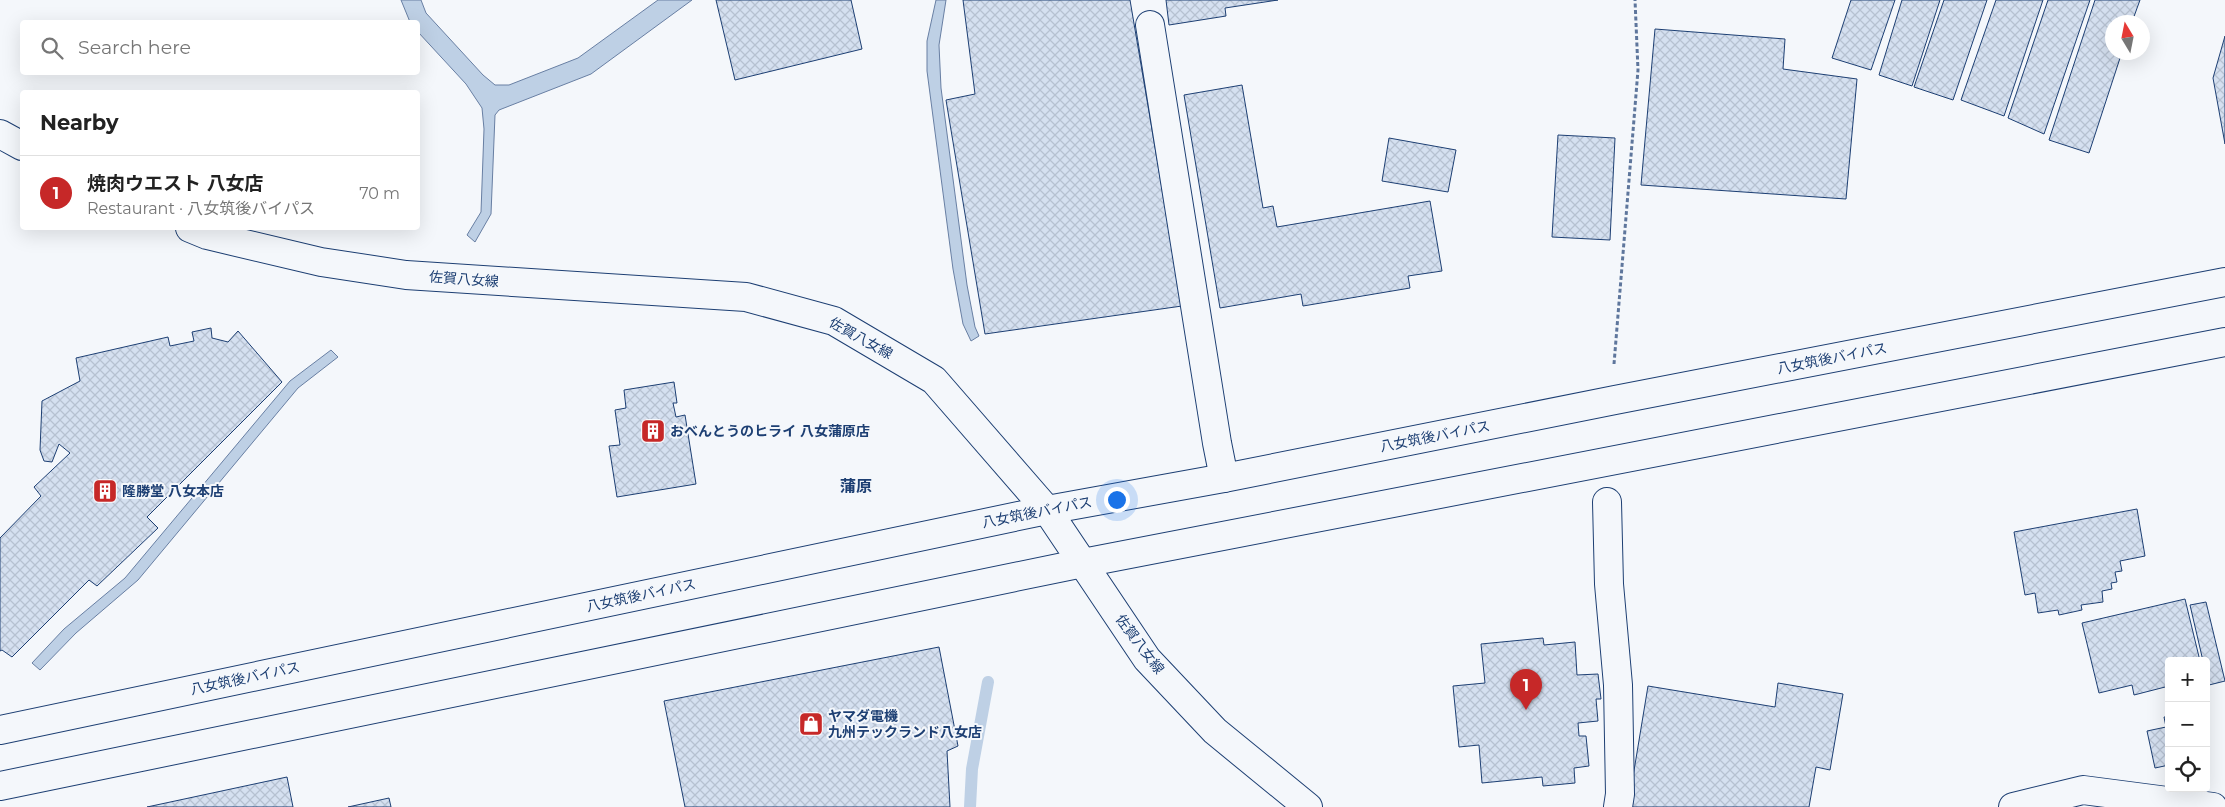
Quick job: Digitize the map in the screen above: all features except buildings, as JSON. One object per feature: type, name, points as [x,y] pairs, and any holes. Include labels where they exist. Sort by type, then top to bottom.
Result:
[{"type":"main road","points":[[1150,25],[1224,478]]},
{"type":"main road","points":[[0,134],[20,145]]},
{"type":"main road","name":"佐賀八女線","points":[[195,230],[206,235],[321,262],[406,275],[746,297],[834,321],[934,380],[1047,510],[1147,659],[1214,731],[1308,807]]},
{"type":"main road","name":"八女筑後バイパス","points":[[0,730],[1047,510],[1224,478],[2225,282]]},
{"type":"main road","points":[[0,786],[1082,563],[2225,342]]},
{"type":"main road","points":[[1607,502],[1609,584],[1618,685],[1620,794],[1618,807]]},
{"type":"main road","points":[[2012,807],[2083,790],[2213,807]]},
{"type":"main road","points":[[2218,807],[2225,805]]},
{"type":"path","points":[[1614,365],[1638,70],[1635,0]]},
{"type":"water","points":[[401,0],[421,0],[426,13],[483,75],[495,85],[509,85],[578,58],[658,0],[692,0],[591,74],[499,110],[495,115],[491,214],[475,242],[467,235],[481,212],[484,129],[482,108],[466,84],[420,34],[420,20],[409,20]]},
{"type":"water","points":[[936,0],[946,0],[939,45],[941,88],[967,285],[975,327],[979,336],[971,341],[963,324],[953,269],[927,71],[927,41]]},
{"type":"water","points":[[331,350],[338,357],[298,388],[138,580],[76,633],[40,670],[32,663],[64,629],[125,578],[290,381]]},
{"type":"waterway","points":[[970,807],[972,769],[988,682]]},
{"type":"place","name":"おべんとうのヒライ 八女蒲原店","points":[[653,431]]},
{"type":"place","name":"隆勝堂 八女本店","points":[[105,491]]},
{"type":"place","name":"焼肉ウエスト 八女店","points":[[1526,710]]},
{"type":"place","name":"ヤマダ電機 九州テックランド八女店","points":[[811,724]]},
{"type":"district","name":"蒲原","points":[[856,486]]}]
